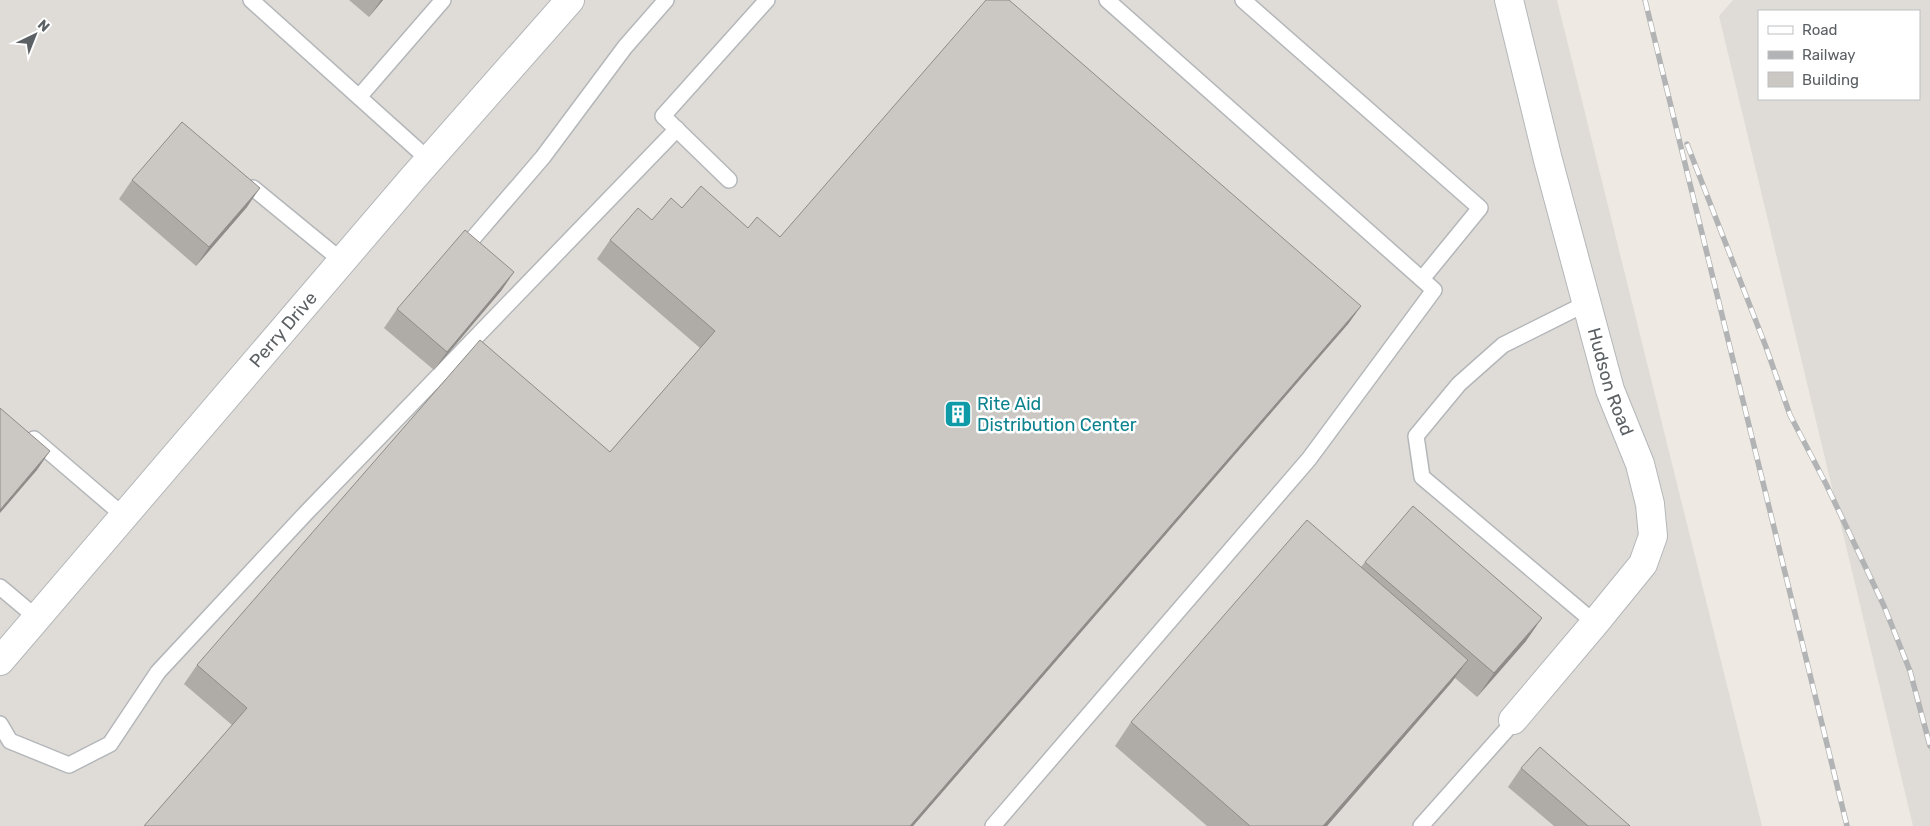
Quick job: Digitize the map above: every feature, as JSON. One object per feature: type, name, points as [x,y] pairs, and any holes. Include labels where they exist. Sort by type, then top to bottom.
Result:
[{"type":"street","name":"Perry Drive","points":[[0,661],[429,160],[570,0]]},
{"type":"street","name":"Hudson Road","points":[[1509,0],[1548,160],[1610,390],[1640,464],[1650,504],[1652,536],[1643,564],[1513,720]]},
{"type":"lane","points":[[251,0],[429,160]]},
{"type":"lane","points":[[359,97],[443,0]]},
{"type":"lane","points":[[469,243],[543,157],[625,47],[666,0]]},
{"type":"lane","points":[[729,180],[663,116],[767,0]]},
{"type":"lane","points":[[993,826],[1309,459],[1434,290],[1107,0]]},
{"type":"lane","points":[[1243,0],[1480,208],[1422,280]]},
{"type":"lane","points":[[0,724],[10,741],[69,765],[110,744],[158,672],[306,513],[677,129]]},
{"type":"lane","points":[[253,188],[342,261]]},
{"type":"lane","points":[[1587,303],[1503,346],[1459,384],[1416,436],[1422,477],[1595,623]]},
{"type":"lane","points":[[22,429],[124,516]]},
{"type":"lane","points":[[0,587],[37,618]]},
{"type":"lane","points":[[1421,826],[1509,727],[1513,720]]},
{"type":"shaded area","points":[[0,0],[1557,0],[1762,826],[0,826]]},
{"type":"shaded area","points":[[1733,0],[1930,0],[1930,826],[1913,826],[1719,16]]},
{"type":"building","name":"Rite Aid Distribution Center","points":[[986,0],[1009,0],[1361,306],[910,826],[144,826],[247,708],[197,665],[480,340],[610,452],[715,331],[610,240],[638,208],[652,220],[671,198],[682,208],[701,186],[748,228],[757,217],[780,237]]},
{"type":"building","points":[[182,122],[260,188],[209,247],[132,180]]},
{"type":"building","points":[[465,230],[514,272],[447,352],[397,309]]},
{"type":"building","points":[[0,408],[50,451],[0,510]]},
{"type":"building","points":[[1413,506],[1542,618],[1494,673],[1365,562]]},
{"type":"building","points":[[1307,520],[1468,660],[1323,826],[1250,826],[1131,722]]},
{"type":"building","points":[[1540,747],[1630,826],[1588,826],[1521,768]]},
{"type":"railway","points":[[1645,0],[1847,826]]},
{"type":"railway","points":[[1687,144],[1766,347],[1790,415],[1826,484],[1884,606],[1910,671],[1930,746]]},
{"type":"place","name":"Rite Aid Distribution Center","points":[[958,414]]}]
